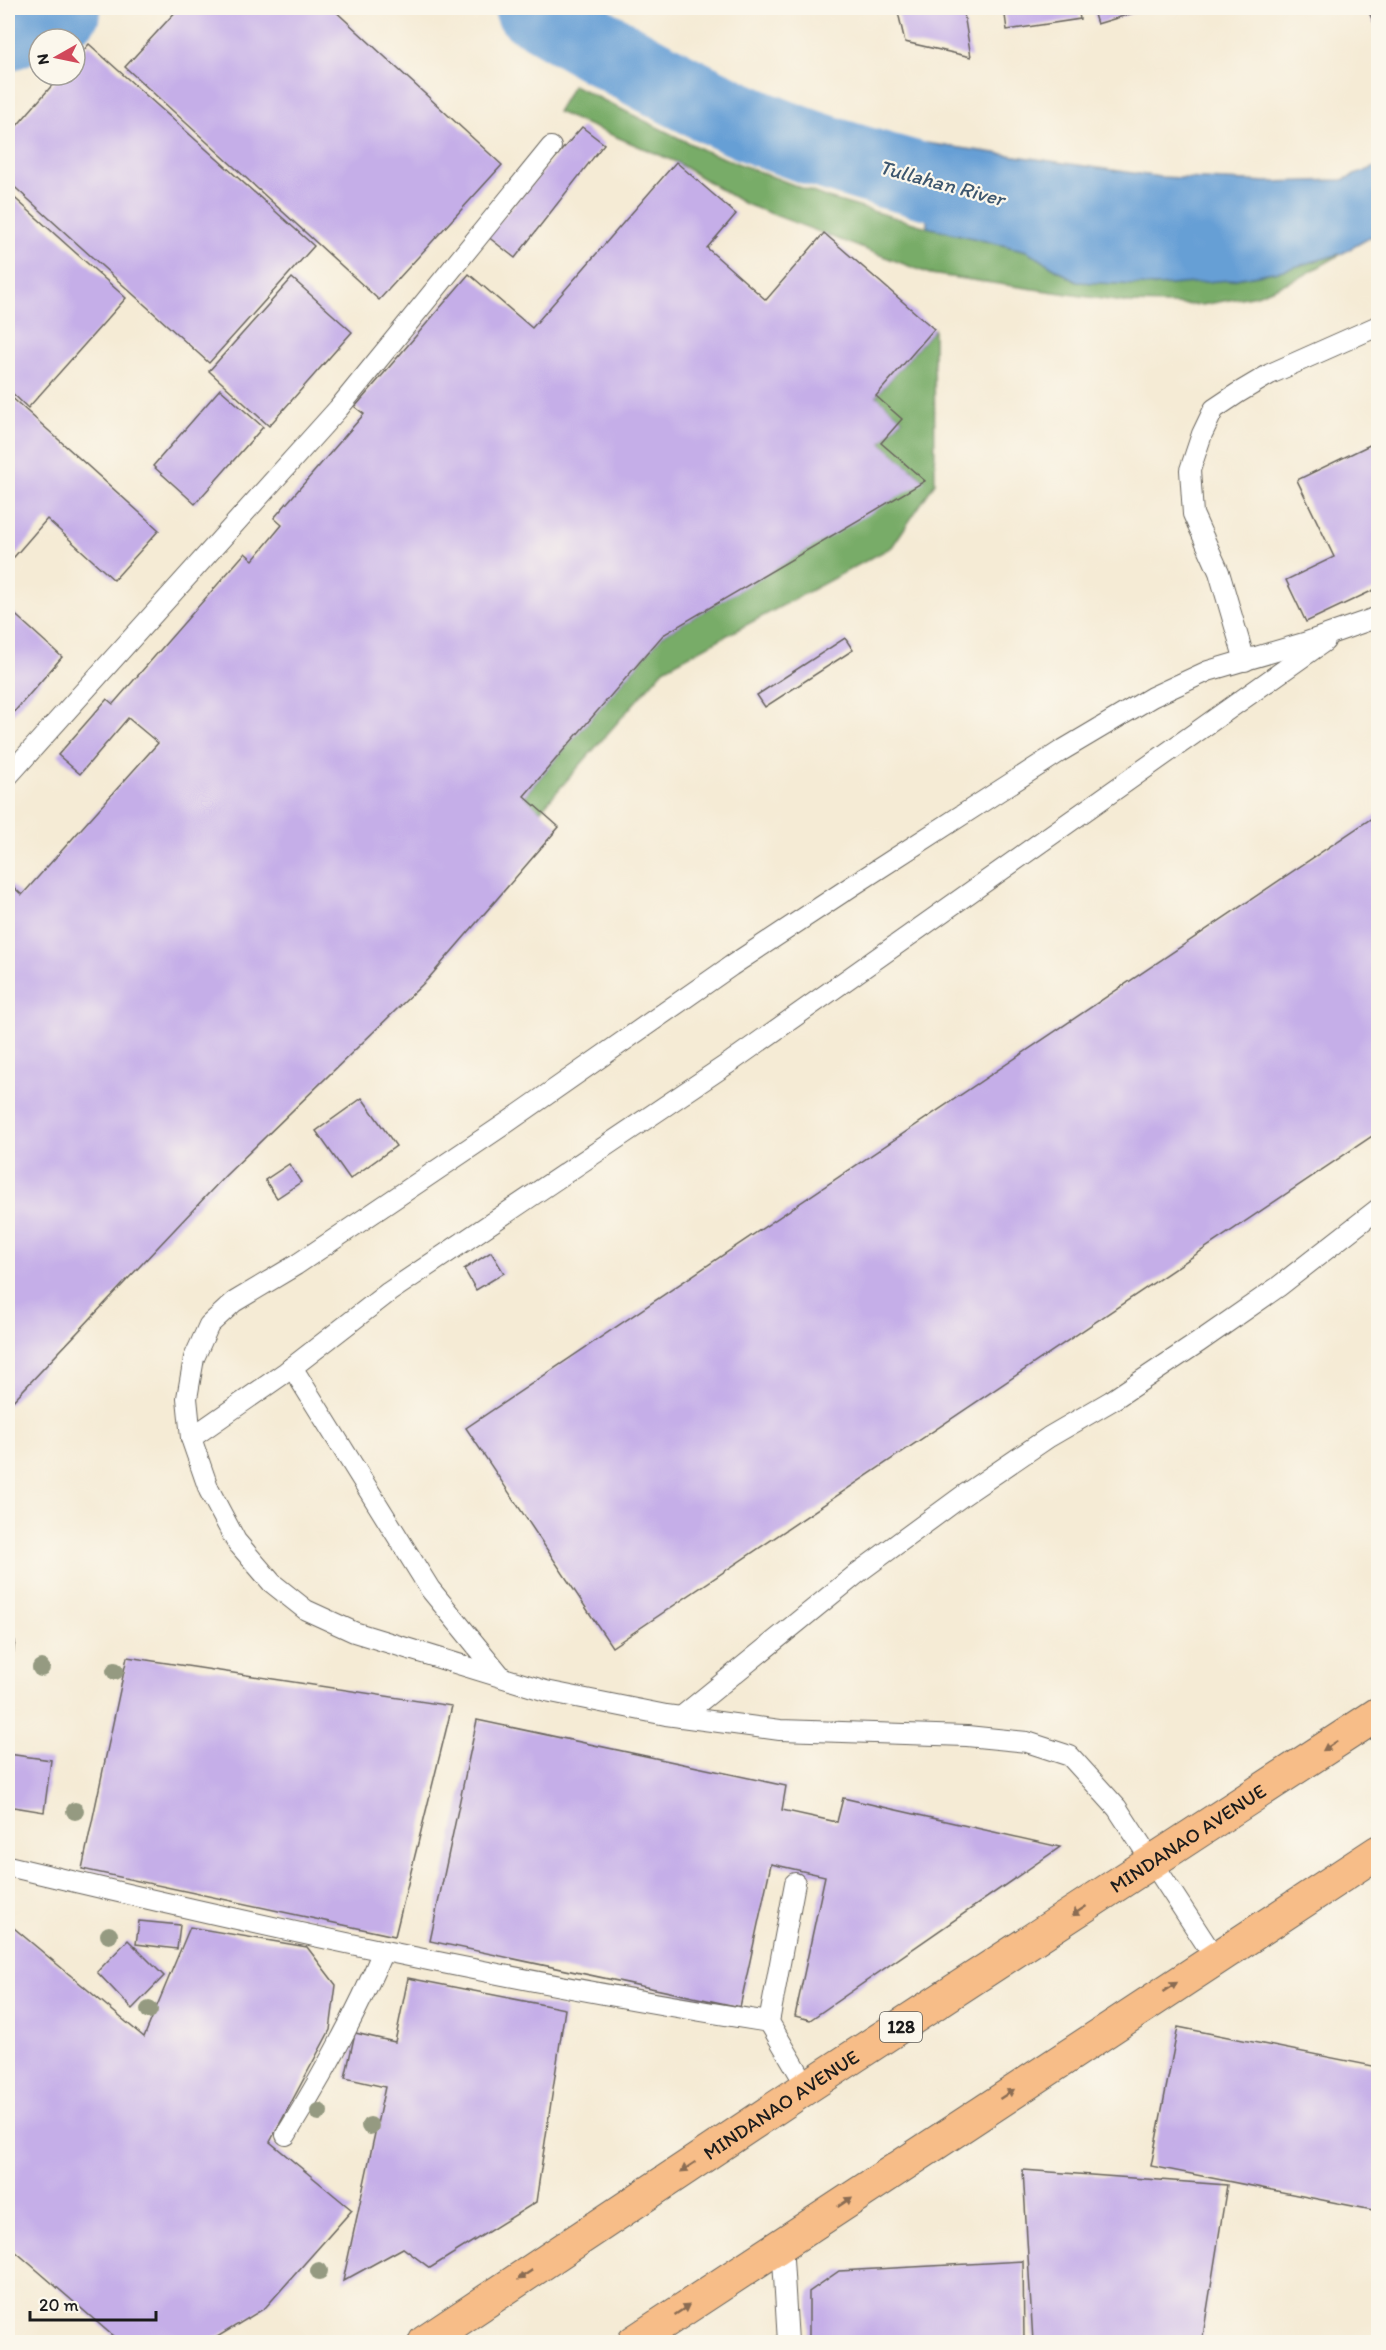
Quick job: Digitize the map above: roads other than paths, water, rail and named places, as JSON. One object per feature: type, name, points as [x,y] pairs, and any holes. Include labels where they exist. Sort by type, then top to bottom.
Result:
[{"type":"main road","name":"MINDANAO AVENUE","points":[[425,2343],[807,2087],[1378,1714]]},
{"type":"main road","points":[[634,2343],[782,2243],[1378,1852]]},
{"type":"lane","points":[[8,776],[338,409],[551,147]]},
{"type":"lane","points":[[1245,661],[1219,572],[1193,514],[1190,470],[1202,434],[1214,410],[1238,393],[1270,374],[1358,337],[1378,326]]},
{"type":"lane","points":[[1215,1958],[1151,1864],[1117,1808],[1070,1756],[1027,1742],[967,1736],[780,1730],[681,1717],[546,1691],[354,1632],[306,1610],[272,1583],[236,1541],[209,1490],[191,1438],[187,1398],[194,1358],[209,1324],[234,1302],[296,1265],[495,1131],[731,966],[1061,752],[1152,697],[1208,670],[1245,661],[1378,617]]},
{"type":"lane","points":[[191,1438],[292,1367],[389,1292],[732,1061],[1339,631]]},
{"type":"lane","points":[[681,1717],[859,1572],[961,1497],[1049,1437],[1111,1401],[1278,1287],[1378,1209]]},
{"type":"lane","points":[[292,1367],[430,1590],[501,1676]]},
{"type":"lane","points":[[8,1866],[192,1910],[383,1951],[576,1989],[769,2022]]},
{"type":"lane","points":[[795,1883],[769,2022],[807,2087]]},
{"type":"lane","points":[[286,2135],[337,2050],[363,2001],[383,1951]]},
{"type":"lane","points":[[782,2243],[788,2343]]},
{"type":"water","points":[[926,143],[1160,177],[1269,182],[1342,180],[1378,166],[1378,233],[1343,253],[1284,270],[1230,280],[1158,286],[1077,282],[1027,251],[927,227]]},
{"type":"waterway","name":"Tullahan River","points":[[8,33],[64,8]]},
{"type":"waterway","name":"Tullahan River","points":[[532,8],[671,86],[757,127],[856,162],[1027,208]]}]
